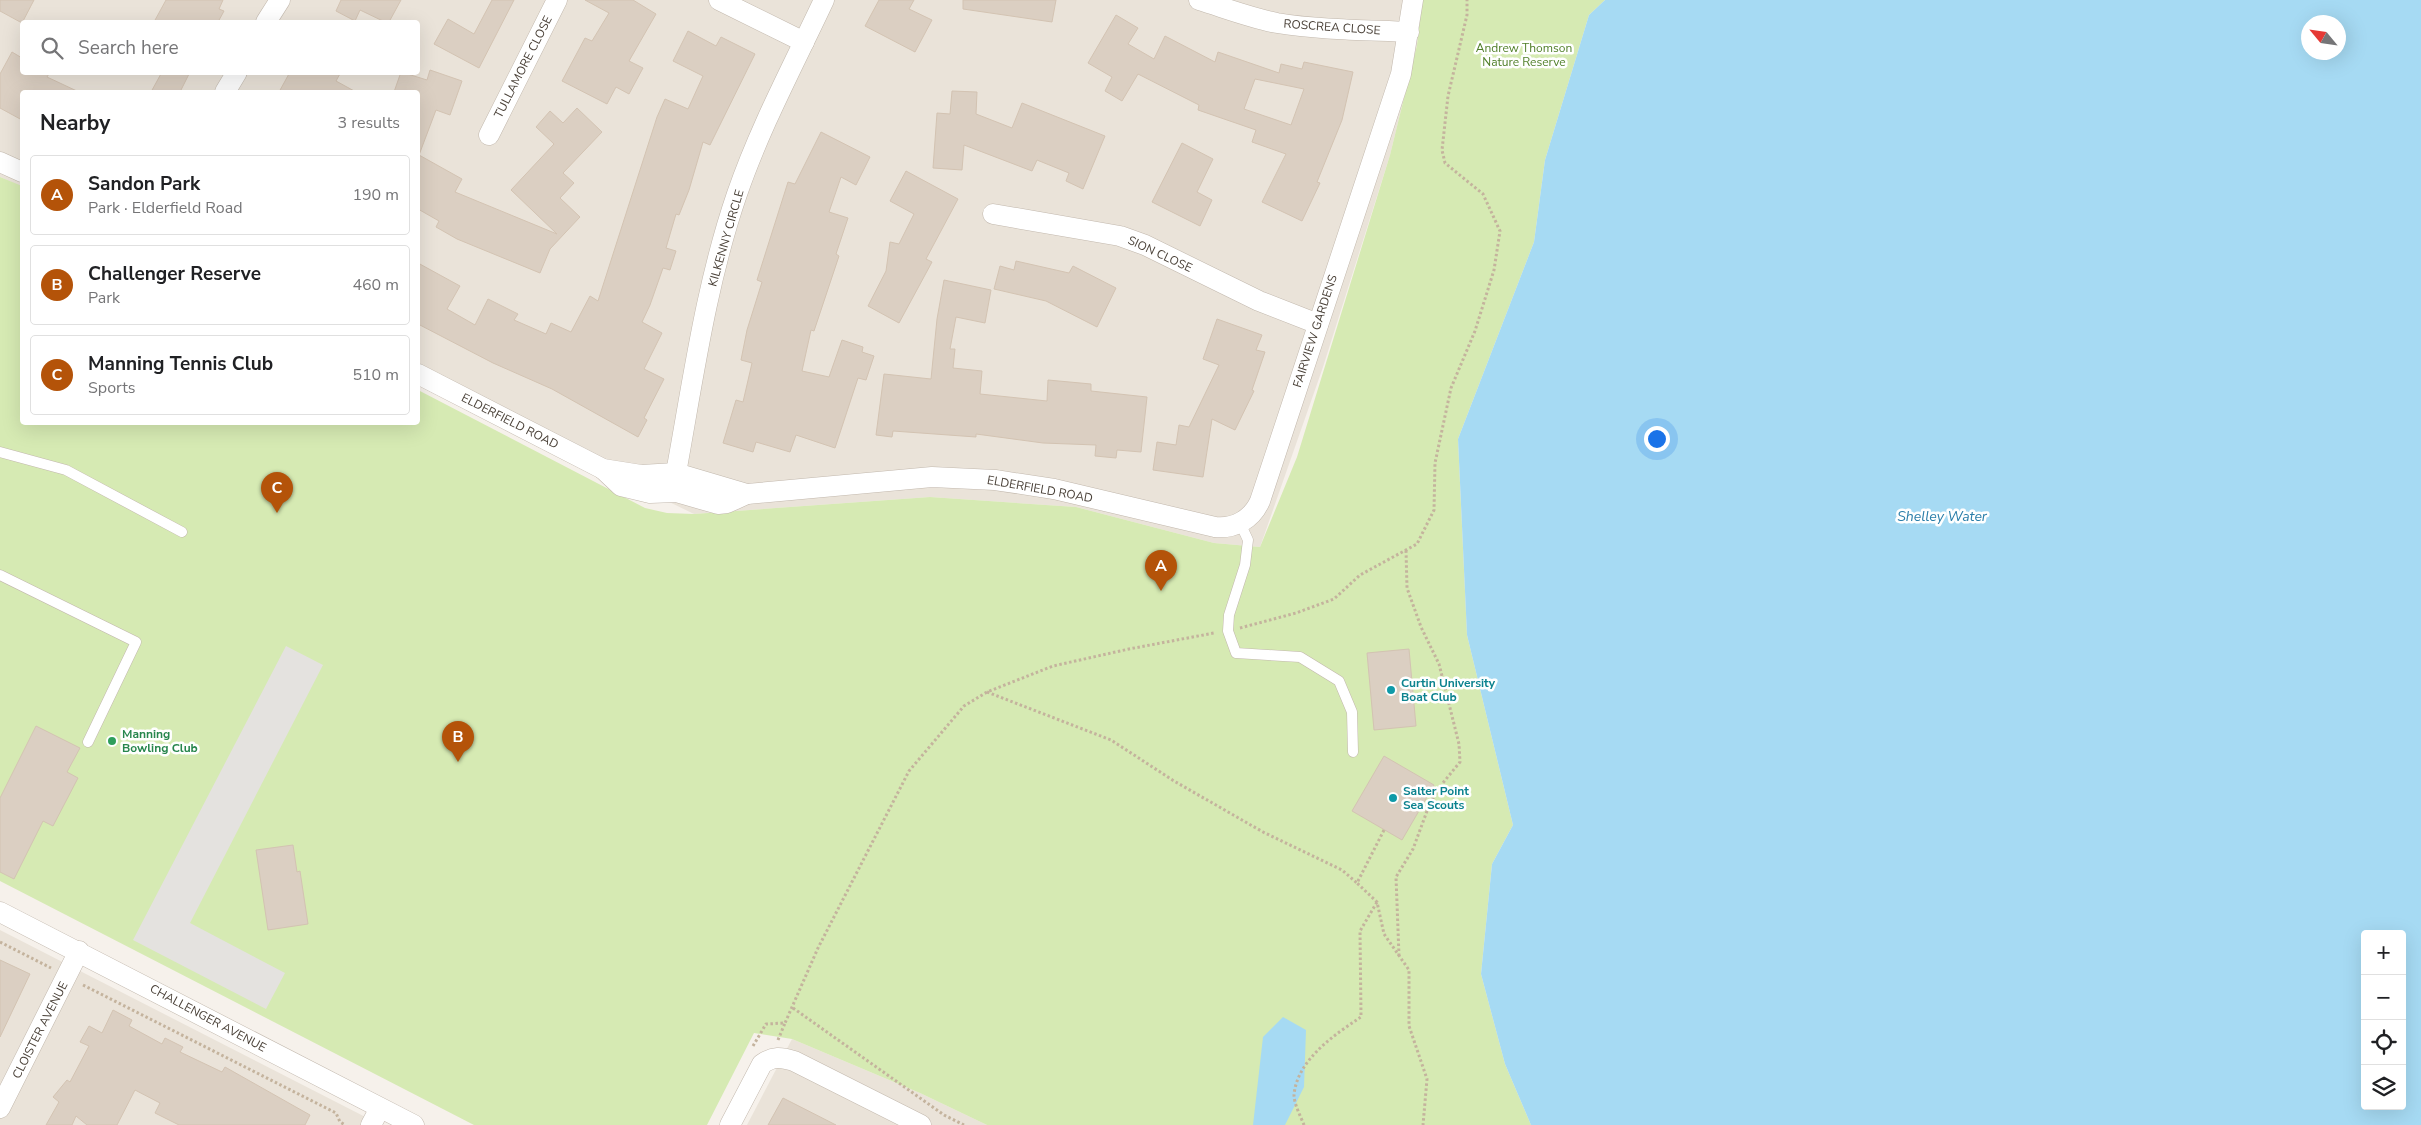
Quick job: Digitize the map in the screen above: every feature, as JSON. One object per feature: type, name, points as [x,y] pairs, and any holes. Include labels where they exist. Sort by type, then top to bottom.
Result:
[{"type":"street","points":[[267,20],[280,0]]},
{"type":"street","name":"TULLAMORE CLOSE","points":[[489,135],[557,0]]},
{"type":"street","points":[[719,0],[804,42]]},
{"type":"street","name":"KILKENNY CIRCLE","points":[[676,482],[705,317],[724,236],[754,151],[824,0]]},
{"type":"street","name":"ROSCREA CLOSE","points":[[1199,0],[1277,23],[1409,32]]},
{"type":"street","name":"FAIRVIEW GARDENS","points":[[1240,523],[1256,510],[1260,501],[1400,74],[1409,32],[1413,0]]},
{"type":"street","points":[[226,90],[235,75]]},
{"type":"street","points":[[0,162],[20,171]]},
{"type":"street","name":"SION CLOSE","points":[[993,214],[1120,236],[1145,245],[1259,301],[1318,324]]},
{"type":"street","name":"ELDERFIELD ROAD","points":[[420,375],[603,469],[621,486],[650,493],[676,482],[718,504],[727,503],[747,494],[932,477],[995,480],[1054,489],[1215,527],[1226,527],[1240,523]]},
{"type":"street","name":"CHALLENGER AVENUE","points":[[0,912],[79,952],[375,1116],[414,1125]]},
{"type":"street","name":"CLOISTER AVENUE","points":[[0,1108],[79,952]]},
{"type":"street","points":[[730,1125],[762,1064],[770,1058],[780,1057],[794,1060],[922,1125]]},
{"type":"lane","points":[[0,452],[66,470],[182,532]]},
{"type":"lane","points":[[1240,523],[1248,540],[1247,550],[1245,565],[1229,616],[1228,631],[1236,653],[1300,657],[1339,681],[1352,712],[1353,752]]},
{"type":"lane","points":[[0,574],[136,642],[88,742]]},
{"type":"path","points":[[752,1050],[766,1024],[785,1023],[794,1008],[818,948],[909,771],[964,706],[987,692],[1053,666],[1129,648],[1228,631],[1296,613],[1334,599],[1360,575],[1417,544],[1434,510],[1435,462],[1451,388],[1475,331],[1494,270],[1500,231],[1483,194],[1446,163],[1442,150],[1448,96],[1467,15],[1467,0]]},
{"type":"path","points":[[1399,956],[1396,878],[1414,849],[1430,803],[1442,784],[1460,762],[1460,744],[1439,664],[1420,627],[1407,588],[1406,550]]},
{"type":"path","points":[[987,692],[1111,740],[1174,781],[1263,832],[1342,870],[1358,883],[1377,902],[1384,934],[1409,970],[1408,1026],[1427,1079],[1423,1125]]},
{"type":"path","points":[[1358,883],[1384,830]]},
{"type":"path","points":[[1304,1125],[1294,1097],[1300,1071],[1340,1031],[1361,1017],[1360,931],[1377,902]]},
{"type":"path","points":[[0,942],[336,1113],[340,1122],[345,1125]]},
{"type":"path","points":[[794,1008],[944,1115],[964,1125]]},
{"type":"shaded area","points":[[0,0],[1422,0],[1417,45],[1390,155],[1323,367],[1260,547],[1214,543],[1076,507],[930,497],[694,514],[420,381],[420,90],[20,90],[20,186],[0,177]]},
{"type":"shaded area","points":[[286,646],[323,665],[190,923],[285,973],[266,1009],[133,940]]},
{"type":"shaded area","points":[[0,930],[381,1125],[0,1125]]},
{"type":"shaded area","points":[[792,1039],[920,1093],[987,1125],[747,1125]]},
{"type":"green space","name":"Andrew Thomson Nature Reserve","points":[[1422,0],[1605,0],[1589,15],[1545,160],[1534,242],[1458,439],[1467,635],[1513,825],[1492,864],[1481,974],[1505,1064],[1531,1125],[987,1125],[920,1093],[792,1039],[754,1033],[707,1125],[474,1125],[0,881],[0,177],[20,185],[20,425],[420,425],[420,391],[645,508],[667,513],[694,514],[930,497],[1076,507],[1214,543],[1260,547],[1297,457],[1390,155],[1417,45]]},
{"type":"water","name":"Shelley Water","points":[[1605,0],[2421,0],[2421,1125],[1531,1125],[1505,1064],[1481,974],[1492,864],[1513,825],[1467,635],[1458,439],[1534,242],[1545,160],[1589,15]]},
{"type":"water","points":[[1283,1017],[1306,1030],[1304,1087],[1285,1125],[1253,1125],[1263,1037]]},
{"type":"building","points":[[0,0],[34,0],[24,20],[20,20],[20,22],[0,11]]},
{"type":"building","points":[[166,0],[223,0],[219,9],[224,11],[219,20],[155,20]]},
{"type":"building","points":[[341,0],[401,0],[390,20],[381,20],[360,10],[355,20],[353,20],[336,11]]},
{"type":"building","points":[[492,0],[514,0],[479,68],[434,44],[448,19],[474,34]]},
{"type":"building","points":[[585,0],[633,0],[656,14],[629,61],[643,68],[629,94],[616,87],[607,104],[562,81],[585,38],[592,41],[609,13]]},
{"type":"building","points":[[879,0],[914,0],[909,9],[932,20],[915,52],[865,26]]},
{"type":"building","points":[[963,0],[1056,0],[1052,22],[963,9]]},
{"type":"building","points":[[1116,15],[1138,28],[1128,44],[1154,59],[1165,36],[1215,62],[1218,52],[1279,73],[1281,64],[1302,69],[1304,62],[1353,72],[1342,120],[1317,182],[1320,183],[1302,221],[1262,202],[1286,154],[1252,142],[1256,130],[1198,110],[1199,105],[1138,74],[1122,101],[1105,91],[1112,77],[1088,63]],"holes":[[[1255,79],[1304,89],[1291,125],[1244,109]]]},
{"type":"building","points":[[688,31],[716,46],[721,37],[755,54],[710,145],[703,142],[689,190],[679,215],[676,214],[666,248],[676,251],[670,270],[663,268],[642,322],[662,333],[644,369],[664,379],[644,418],[647,420],[638,437],[552,389],[493,363],[420,325],[420,264],[460,286],[447,309],[475,325],[488,299],[518,314],[514,320],[546,334],[551,323],[571,332],[590,296],[598,301],[657,117],[665,99],[688,109],[703,76],[673,61]]},
{"type":"building","points":[[12,52],[20,57],[20,75],[48,75],[47,77],[75,90],[20,90],[20,119],[0,108],[0,74]]},
{"type":"building","points":[[430,70],[462,81],[450,115],[436,110],[420,152],[420,90],[395,90],[400,75],[411,75],[427,80]]},
{"type":"building","points":[[160,75],[188,75],[181,90],[152,90]]},
{"type":"building","points":[[288,75],[339,75],[336,81],[352,90],[280,90]]},
{"type":"building","points":[[952,91],[977,92],[976,114],[1012,128],[1022,103],[1105,136],[1083,189],[1066,181],[1069,173],[1037,160],[1032,171],[964,145],[962,170],[933,168],[937,113],[950,114]]},
{"type":"building","points":[[577,108],[602,132],[563,173],[574,183],[560,198],[580,217],[550,249],[540,273],[457,239],[436,227],[439,221],[420,210],[420,156],[462,179],[455,192],[557,234],[511,190],[554,144],[536,127],[550,111],[563,123]]},
{"type":"building","points":[[821,132],[870,157],[856,185],[841,177],[829,212],[848,218],[836,254],[839,256],[814,331],[811,330],[802,371],[829,377],[842,340],[863,347],[862,352],[874,356],[866,380],[858,378],[835,448],[796,435],[790,452],[756,442],[753,452],[723,443],[736,400],[743,402],[752,363],[741,360],[747,330],[762,282],[757,280],[788,182],[795,184]]},
{"type":"building","points":[[1182,143],[1213,159],[1197,192],[1212,200],[1200,226],[1152,202]]},
{"type":"building","points":[[906,171],[958,199],[926,259],[932,262],[899,323],[868,306],[886,271],[890,242],[899,244],[914,214],[890,201]]},
{"type":"building","points":[[1016,261],[1069,273],[1073,266],[1116,288],[1097,327],[1046,301],[994,289],[1000,266],[1014,270]]},
{"type":"building","points":[[944,280],[991,290],[985,323],[956,317],[950,349],[955,349],[953,368],[982,371],[980,394],[1047,401],[1048,380],[1091,384],[1091,391],[1147,397],[1141,452],[1117,450],[1116,458],[1095,456],[1096,445],[1043,443],[976,434],[976,437],[893,431],[892,437],[876,435],[884,374],[931,379],[937,319]]},
{"type":"building","points":[[1217,319],[1262,335],[1256,350],[1265,352],[1252,390],[1254,391],[1235,430],[1212,419],[1203,477],[1153,470],[1157,442],[1176,445],[1179,425],[1189,427],[1219,365],[1203,359]]},
{"type":"building","name":"Curtin University Boat Club","points":[[1409,649],[1416,726],[1374,730],[1367,653]]},
{"type":"building","points":[[36,726],[80,748],[67,772],[78,778],[53,826],[43,821],[14,879],[0,872],[0,798]]},
{"type":"building","name":"Salter Point Sea Scouts","points":[[1384,756],[1434,785],[1402,840],[1352,811]]},
{"type":"building","points":[[293,845],[297,872],[300,871],[308,924],[268,930],[256,850]]},
{"type":"building","points":[[0,960],[30,974],[0,1037]]},
{"type":"building","points":[[113,1010],[132,1020],[129,1026],[162,1044],[165,1038],[183,1047],[180,1052],[222,1072],[225,1067],[310,1115],[305,1125],[179,1125],[155,1113],[160,1103],[135,1090],[117,1125],[87,1125],[76,1116],[72,1125],[46,1125],[59,1102],[53,1097],[67,1080],[70,1082],[89,1046],[80,1042],[89,1026],[102,1033]]},
{"type":"building","points":[[783,1098],[836,1125],[768,1125]]},
{"type":"place","name":"Manning Tennis Club","points":[[277,513]]},
{"type":"place","name":"Sandon Park","points":[[1161,591]]},
{"type":"place","name":"Curtin University Boat Club","points":[[1391,690]]},
{"type":"place","name":"Manning Bowling Club","points":[[112,741]]},
{"type":"place","name":"Challenger Reserve","points":[[458,762]]},
{"type":"place","name":"Salter Point Sea Scouts","points":[[1393,798]]}]
